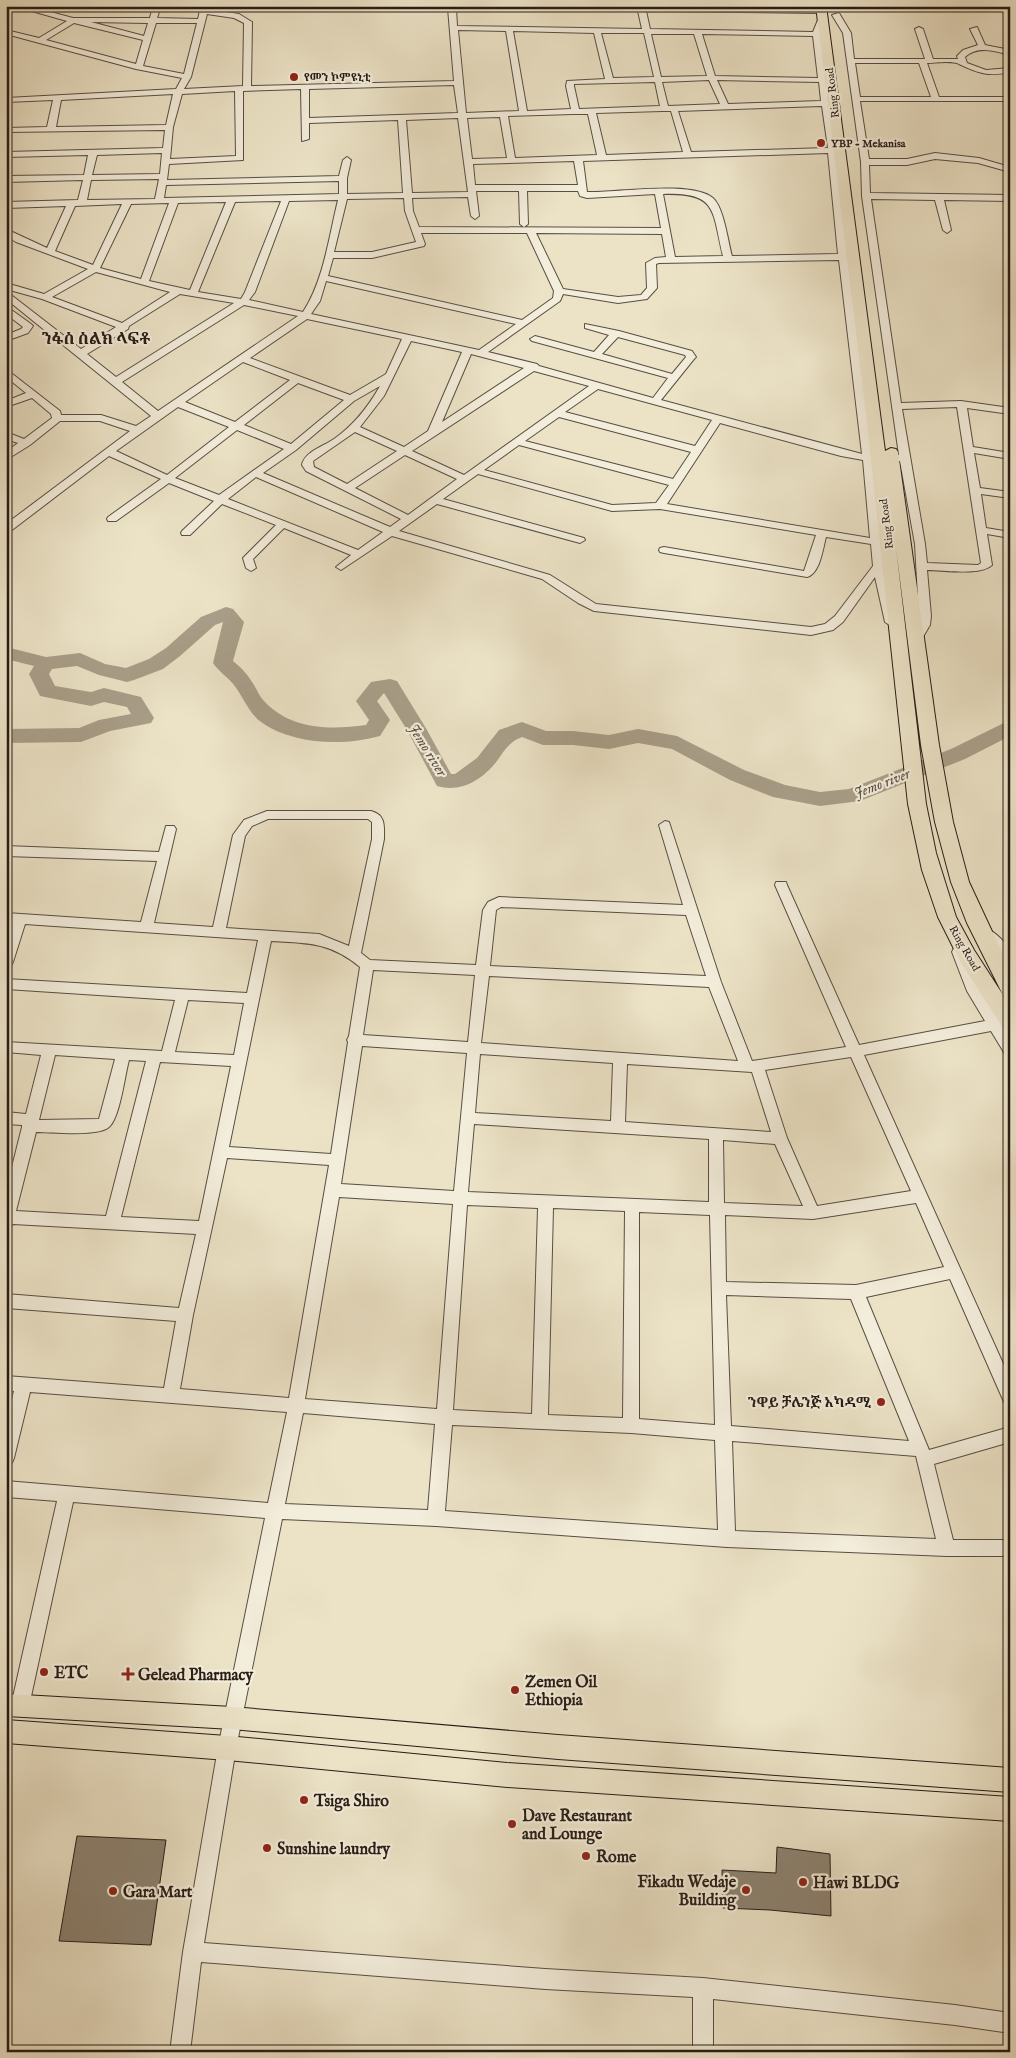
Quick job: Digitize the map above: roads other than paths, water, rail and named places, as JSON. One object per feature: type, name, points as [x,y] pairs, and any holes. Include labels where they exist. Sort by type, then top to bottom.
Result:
[{"type":"highway","name":"Ring Road","points":[[827,11],[854,184],[886,458],[916,639],[930,745],[950,851],[960,882],[977,923],[1010,991]]},
{"type":"highway","name":"Ring Road","points":[[886,458],[898,636],[910,756],[926,851],[954,932],[1002,1024]]},
{"type":"main road","points":[[13,1705],[232,1718],[548,1746],[1010,1780]]},
{"type":"main road","points":[[6,1731],[227,1748],[507,1775],[1010,1809]]},
{"type":"street","points":[[18,6],[74,17],[147,39]]},
{"type":"street","points":[[139,67],[157,6]]},
{"type":"street","points":[[447,6],[723,8],[827,11],[847,33],[857,99],[866,196],[897,406],[886,458],[877,542],[878,566],[891,621],[898,636]]},
{"type":"street","points":[[452,6],[458,83],[475,216]]},
{"type":"street","points":[[641,8],[659,80],[688,154]]},
{"type":"street","points":[[159,202],[164,179],[170,127],[178,92],[187,77],[204,9],[236,16],[248,22],[240,158],[166,162]]},
{"type":"street","points":[[827,11],[816,34],[832,150],[843,257],[886,458],[916,514],[922,566],[924,625],[916,639]]},
{"type":"street","points":[[40,42],[74,17],[201,21]]},
{"type":"street","points":[[454,28],[816,34]]},
{"type":"street","points":[[974,28],[983,48]]},
{"type":"street","points":[[509,29],[522,114]]},
{"type":"street","points":[[919,29],[936,100]]},
{"type":"street","points":[[597,31],[610,81]]},
{"type":"street","points":[[6,32],[139,67],[187,77]]},
{"type":"street","points":[[697,32],[712,78],[725,108]]},
{"type":"street","points":[[961,61],[960,56],[963,53],[983,48],[1010,53]]},
{"type":"street","points":[[850,61],[961,61],[976,70],[994,73],[1010,70]]},
{"type":"street","points":[[994,73],[997,82]]},
{"type":"street","points":[[576,113],[570,83],[712,78],[823,80]]},
{"type":"street","points":[[6,100],[243,89],[458,83]]},
{"type":"street","points":[[304,87],[305,139]]},
{"type":"street","points":[[1000,90],[1006,99]]},
{"type":"street","points":[[51,129],[56,98]]},
{"type":"street","points":[[857,99],[1006,99]]},
{"type":"street","points":[[305,121],[670,110],[810,102],[826,103]]},
{"type":"street","points":[[592,112],[602,157]]},
{"type":"street","points":[[504,115],[511,160]]},
{"type":"street","points":[[329,255],[372,255],[418,246],[421,242],[410,211],[402,117]]},
{"type":"street","points":[[6,155],[72,141],[170,127]]},
{"type":"street","points":[[6,130],[51,129],[93,153],[167,150]]},
{"type":"street","points":[[468,162],[832,150]]},
{"type":"street","points":[[82,203],[93,153]]},
{"type":"street","points":[[864,162],[908,162],[935,156],[980,161],[1010,170]]},
{"type":"street","points":[[578,158],[584,194],[592,196],[690,192],[698,193],[710,200],[728,260]]},
{"type":"street","points":[[8,528],[137,430],[306,315],[315,301],[323,278],[343,197],[343,178],[347,160]]},
{"type":"street","points":[[6,178],[343,178]]},
{"type":"street","points":[[114,382],[243,302],[250,292],[282,199],[280,179]]},
{"type":"street","points":[[6,204],[409,196],[523,188],[582,188]]},
{"type":"street","points":[[481,353],[557,299],[559,291],[527,227],[523,188]]},
{"type":"street","points":[[659,193],[671,260]]},
{"type":"street","points":[[866,196],[1010,198]]},
{"type":"street","points":[[939,197],[947,230]]},
{"type":"street","points":[[193,293],[231,200]]},
{"type":"street","points":[[144,283],[174,201]]},
{"type":"street","points":[[45,297],[95,269],[128,202]]},
{"type":"street","points":[[50,252],[72,203]]},
{"type":"street","points":[[417,230],[527,227],[666,231]]},
{"type":"street","points":[[6,232],[19,240],[95,269],[144,283],[306,315],[481,353],[534,366],[716,420],[845,454],[886,458]]},
{"type":"street","points":[[559,291],[618,300],[638,299],[648,294],[652,288],[651,263],[658,260],[843,257]]},
{"type":"street","points":[[323,278],[524,323]]},
{"type":"street","points":[[6,286],[45,297],[125,327]]},
{"type":"street","points":[[80,354],[125,327],[178,291]]},
{"type":"street","points":[[6,294],[158,416]]},
{"type":"street","points":[[6,309],[28,326],[28,328],[6,338]]},
{"type":"street","points":[[6,322],[18,317]]},
{"type":"street","points":[[588,326],[689,353],[691,357],[655,401]]},
{"type":"street","points":[[596,356],[616,333]]},
{"type":"street","points":[[186,533],[238,485],[292,448],[326,435],[354,428],[381,394],[408,337]]},
{"type":"street","points":[[536,339],[674,377]]},
{"type":"street","points":[[432,433],[468,350]]},
{"type":"street","points":[[244,359],[352,399]]},
{"type":"street","points":[[348,488],[534,366]]},
{"type":"street","points":[[6,372],[56,413],[57,418]]},
{"type":"street","points":[[390,376],[352,399],[308,460],[307,465],[310,469],[408,519]]},
{"type":"street","points":[[112,519],[168,479],[297,379]]},
{"type":"street","points":[[341,567],[597,385]]},
{"type":"street","points":[[6,404],[33,394]]},
{"type":"street","points":[[178,403],[292,448]]},
{"type":"street","points":[[897,406],[961,404],[1010,411]]},
{"type":"street","points":[[922,566],[984,567],[987,565],[961,404]]},
{"type":"street","points":[[557,413],[697,450]]},
{"type":"street","points":[[6,457],[57,418],[102,418],[137,430]]},
{"type":"street","points":[[660,506],[716,420]]},
{"type":"street","points":[[354,428],[465,479]]},
{"type":"street","points":[[6,435],[26,443]]},
{"type":"street","points":[[517,442],[675,483]]},
{"type":"street","points":[[968,449],[1010,456]]},
{"type":"street","points":[[108,452],[168,479],[359,554]]},
{"type":"street","points":[[477,471],[612,508],[660,506],[877,542]]},
{"type":"street","points":[[255,473],[391,532],[546,577],[564,586],[577,598],[594,607],[811,631],[829,627],[839,619],[878,566]]},
{"type":"street","points":[[975,490],[1010,495]]},
{"type":"street","points":[[435,500],[580,540]]},
{"type":"street","points":[[251,568],[248,558],[284,524]]},
{"type":"street","points":[[981,530],[1010,535]]},
{"type":"street","points":[[664,550],[807,574],[810,571],[822,534]]},
{"type":"street","points":[[219,932],[239,835],[248,823],[267,815],[371,815],[378,820],[378,839],[354,954]]},
{"type":"street","points":[[665,824],[714,982],[752,1066],[780,1138],[813,1213]]},
{"type":"street","points":[[146,927],[170,829]]},
{"type":"street","points":[[6,851],[164,857]]},
{"type":"street","points":[[781,885],[1010,1397]]},
{"type":"street","points":[[436,1518],[460,1198],[482,970],[490,910],[493,905],[499,902],[691,910]]},
{"type":"street","points":[[6,962],[13,918],[319,939],[338,945],[354,954],[366,965],[714,982]]},
{"type":"street","points":[[977,923],[999,946],[1010,963]]},
{"type":"street","points":[[171,1396],[185,1315],[205,1228],[265,936]]},
{"type":"street","points":[[180,2052],[193,1952],[232,1718],[296,1406],[333,1190],[366,965]]},
{"type":"street","points":[[6,984],[252,998]]},
{"type":"street","points":[[112,1222],[161,1056],[183,995]]},
{"type":"street","points":[[354,1040],[620,1059],[752,1066],[1002,1024],[1010,1050]]},
{"type":"street","points":[[6,1047],[239,1061]]},
{"type":"street","points":[[49,1050],[7,1219],[112,1222],[205,1228]]},
{"type":"street","points":[[6,1118],[30,1123],[97,1126],[104,1124],[108,1117],[124,1054]]},
{"type":"street","points":[[618,1129],[620,1059]]},
{"type":"street","points":[[468,1118],[780,1138]]},
{"type":"street","points":[[716,1134],[718,1288],[727,1539]]},
{"type":"street","points":[[220,1152],[337,1160]]},
{"type":"street","points":[[333,1190],[460,1198],[813,1213],[920,1196]]},
{"type":"street","points":[[540,1422],[546,1201]]},
{"type":"street","points":[[631,1426],[632,1205]]},
{"type":"street","points":[[718,1288],[856,1292],[954,1272]]},
{"type":"street","points":[[856,1292],[923,1454],[946,1548]]},
{"type":"street","points":[[6,1301],[185,1315]]},
{"type":"street","points":[[6,1382],[444,1417],[631,1426],[923,1454],[1010,1434]]},
{"type":"street","points":[[6,1458],[24,1384]]},
{"type":"street","points":[[6,1489],[274,1511],[436,1518],[727,1539],[946,1548],[1010,1548]]},
{"type":"street","points":[[13,1705],[67,1493]]},
{"type":"street","points":[[193,1952],[546,1979],[702,1988],[946,2014],[1010,2023]]},
{"type":"street","points":[[702,1988],[703,2052]]},
{"type":"waterway","name":"Jemo river","points":[[46,663],[80,659],[99,669],[127,675],[156,664],[173,652],[208,621],[226,613],[234,622],[223,663],[240,679],[257,706],[268,717],[281,725],[310,733],[342,734],[373,731],[380,720],[366,701],[378,687],[390,686],[417,730],[444,781],[460,781],[484,763],[506,735],[522,729],[543,738],[573,738],[609,742],[638,736],[677,743],[737,775],[781,792],[820,799],[852,796],[958,754],[1010,727]]},
{"type":"waterway","name":"Jemo river","points":[[6,653],[46,663]]},
{"type":"waterway","points":[[6,736],[81,735],[106,725],[144,718],[134,702],[104,695],[91,699],[47,691],[39,674],[46,663]]},
{"type":"place","name":"የመን ኮምዩኒቲ","points":[[294,77]]},
{"type":"place","name":"YBP - Mekanisa","points":[[821,143]]},
{"type":"place","name":"ንዋይ ቻሌንጅ አካዳሚ","points":[[881,1402]]},
{"type":"place","name":"ETC","points":[[44,1672]]},
{"type":"place","name":"Gelead Pharmacy","points":[[128,1674]]},
{"type":"place","name":"Zemen Oil Ethiopia","points":[[515,1690]]},
{"type":"place","name":"Tsiga Shiro","points":[[304,1800]]},
{"type":"place","name":"Dave Restaurant and Lounge","points":[[512,1824]]},
{"type":"place","name":"Sunshine laundry","points":[[267,1848]]},
{"type":"place","name":"Rome","points":[[586,1856]]},
{"type":"place","name":"Hawi BLDG","points":[[803,1882]]},
{"type":"place","name":"Fikadu Wedaje Building","points":[[746,1890]]},
{"type":"place","name":"Gara Mart","points":[[113,1891]]},
{"type":"district","name":"ንፋስ ስልክ ላፍቶ","points":[[96,338]]}]
